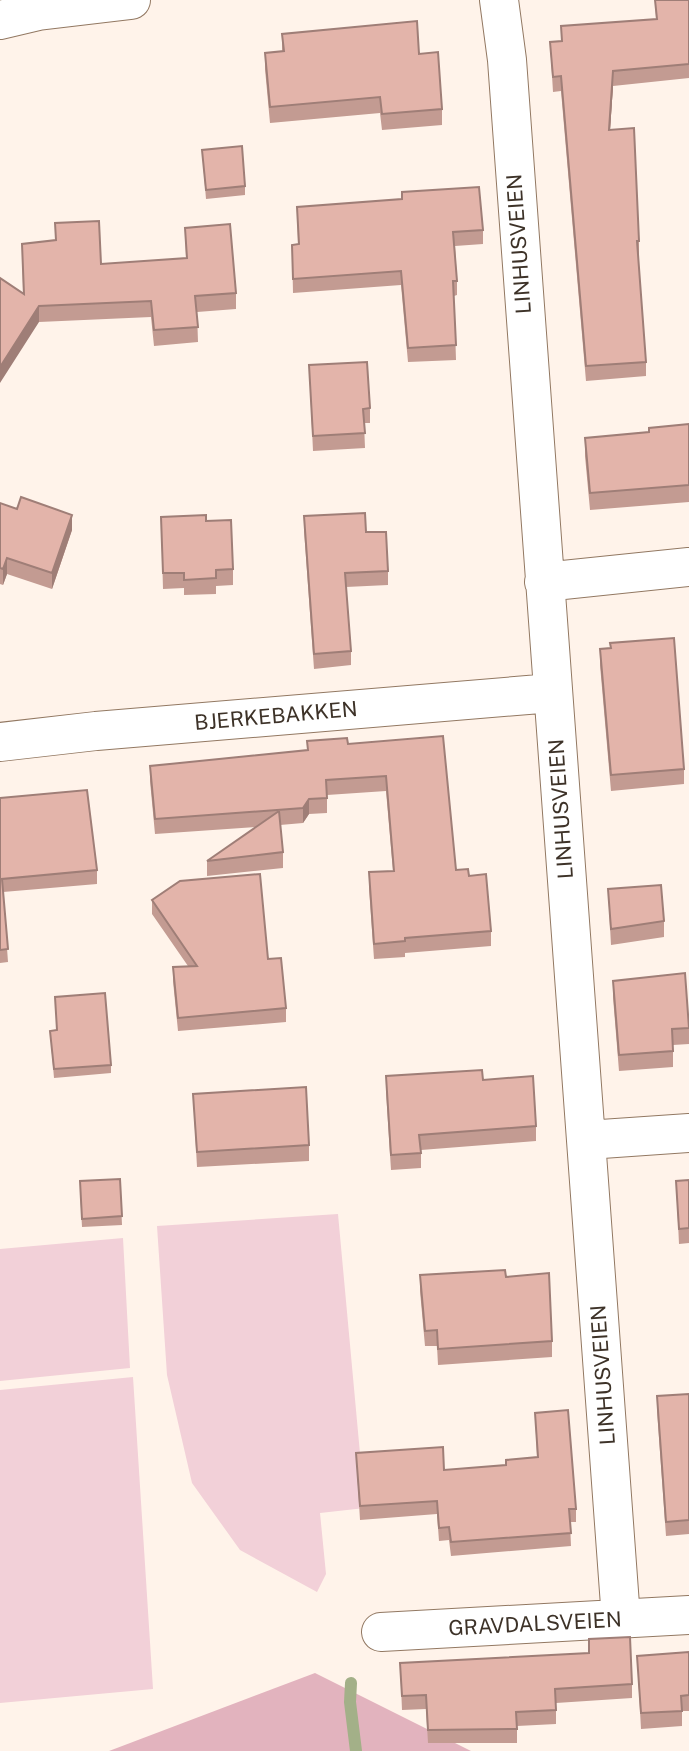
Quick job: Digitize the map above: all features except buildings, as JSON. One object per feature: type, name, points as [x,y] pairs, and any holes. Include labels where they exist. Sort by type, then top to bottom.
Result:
[{"type":"street","points":[[0,20],[38,11],[131,0]]},
{"type":"street","name":"LINHUSVEIEN","points":[[499,0],[507,60],[621,1619]]},
{"type":"street","points":[[544,582],[689,567]]},
{"type":"street","name":"BJERKEBAKKEN","points":[[0,742],[96,730],[552,693]]},
{"type":"street","points":[[587,1140],[689,1133]]},
{"type":"street","name":"GRAVDALSVEIEN","points":[[381,1632],[689,1615]]},
{"type":"shaded area","points":[[338,1214],[365,1508],[320,1513],[326,1574],[317,1592],[240,1550],[192,1483],[167,1375],[157,1226]]},
{"type":"shaded area","points":[[123,1238],[130,1368],[0,1381],[0,1249]]},
{"type":"shaded area","points":[[133,1377],[153,1689],[0,1703],[0,1390]]},
{"type":"shaded area","points":[[315,1673],[471,1751],[109,1751]]},
{"type":"waterway","points":[[351,1683],[350,1702],[356,1751]]}]
